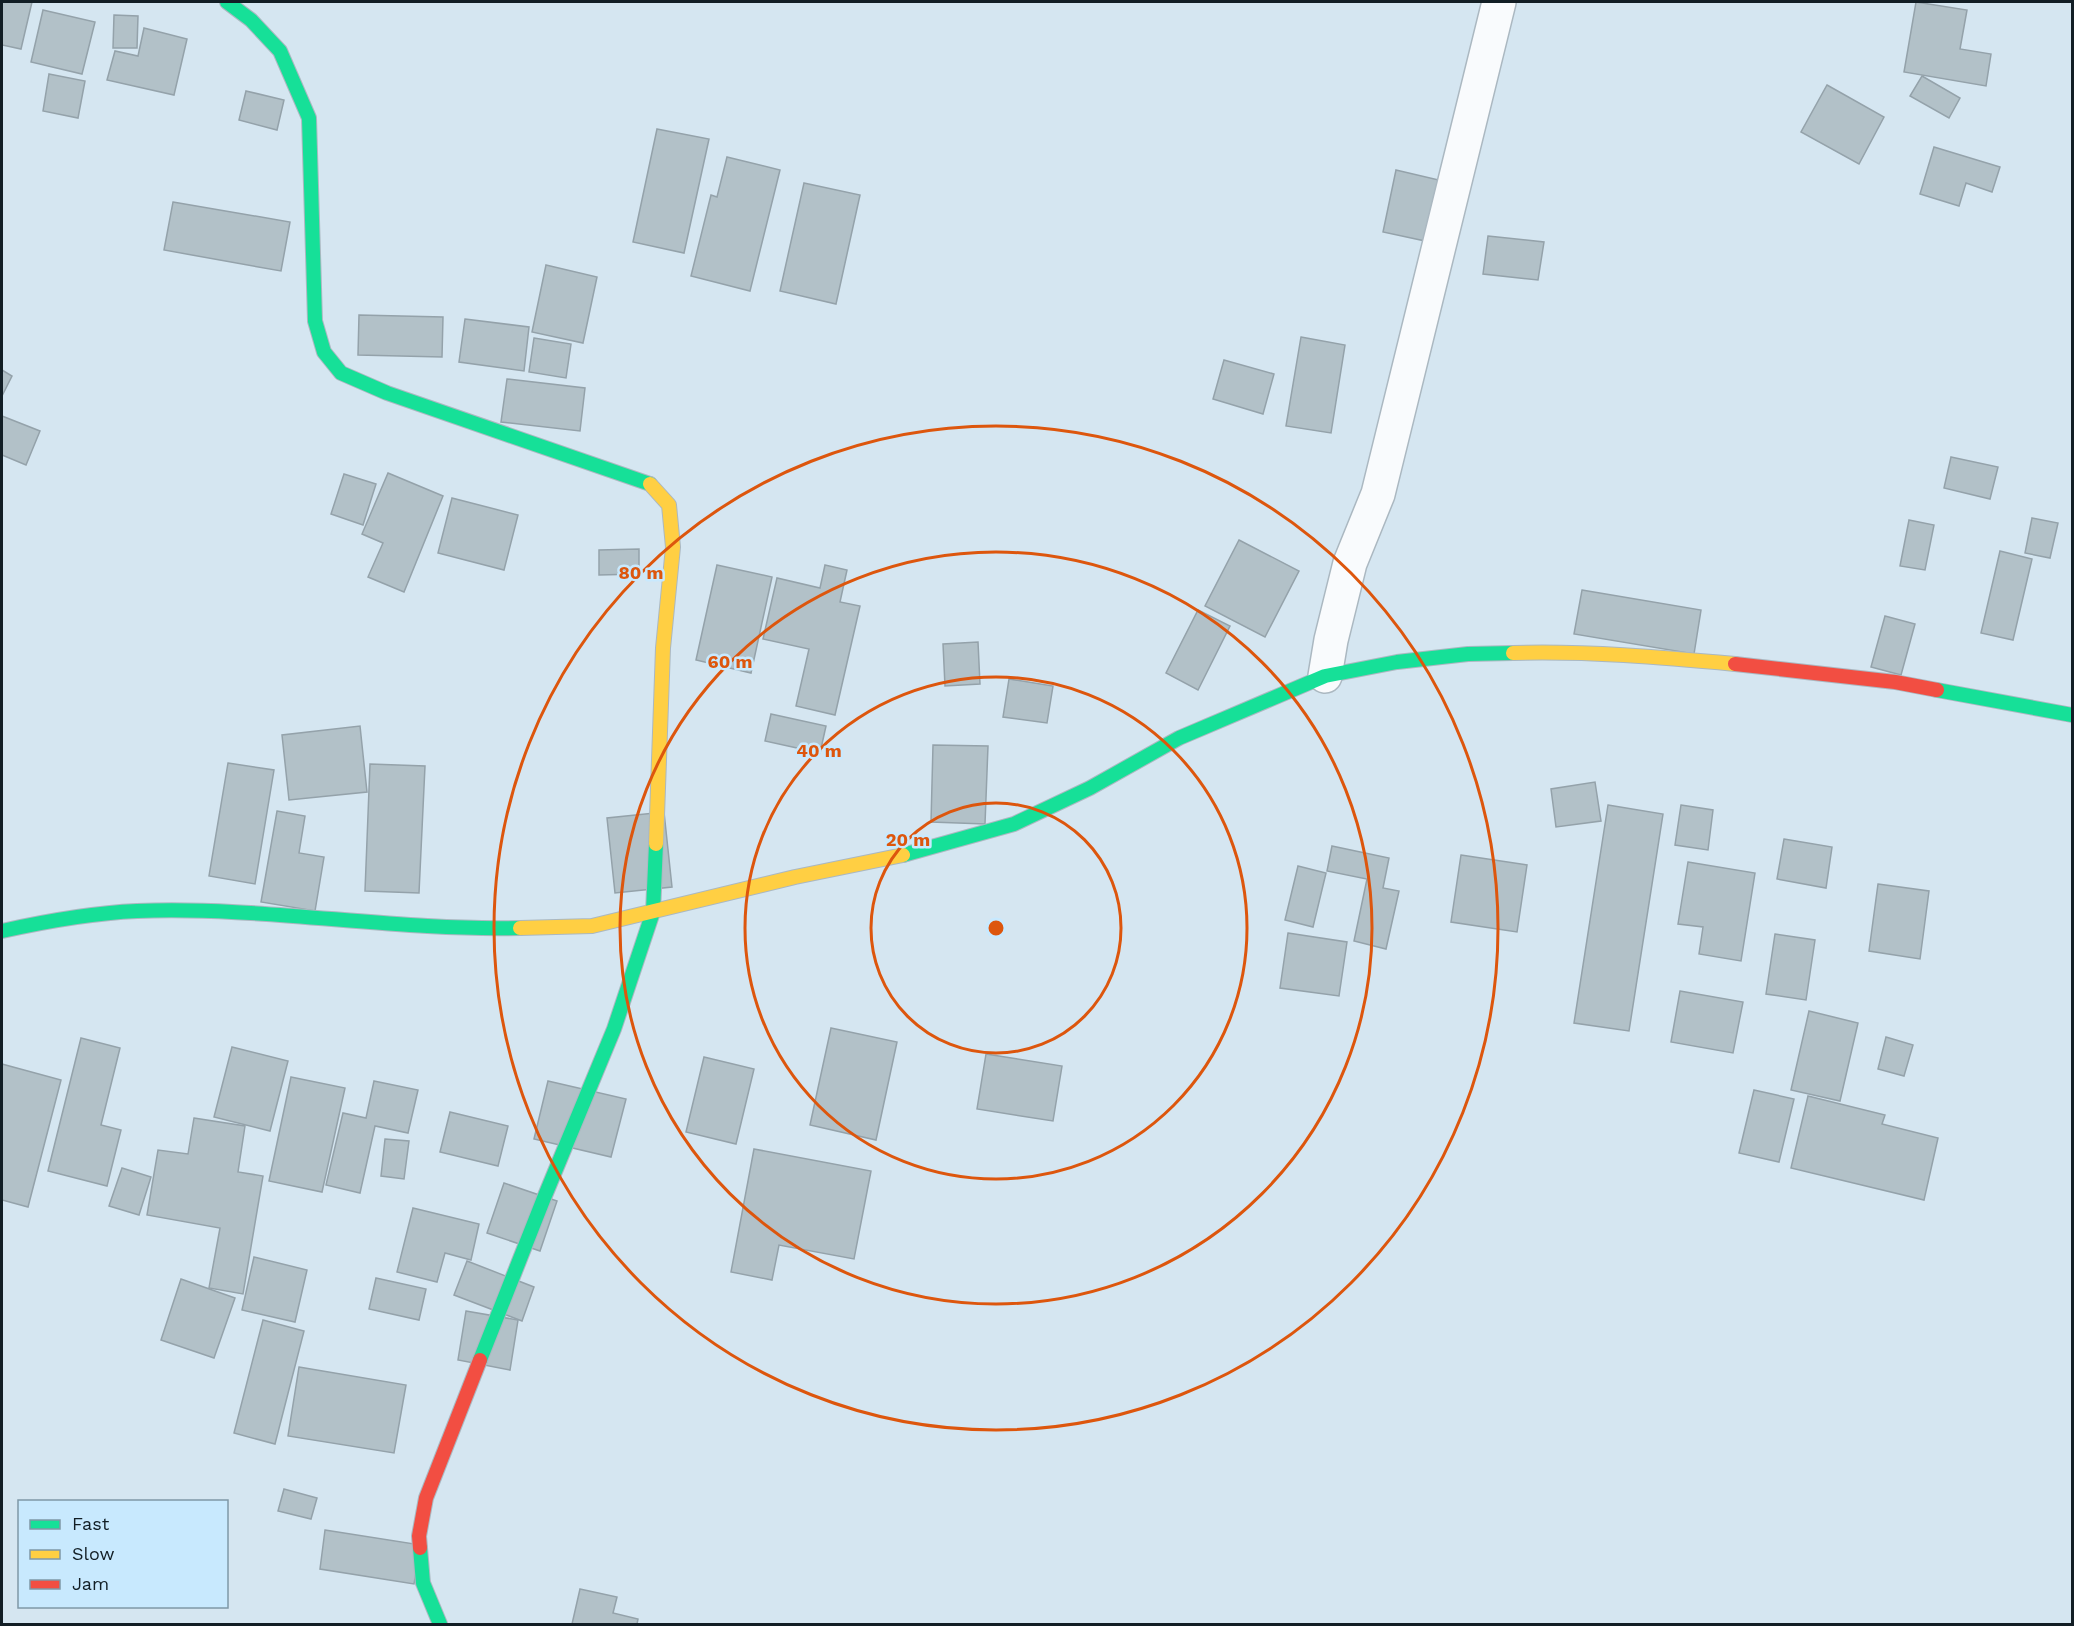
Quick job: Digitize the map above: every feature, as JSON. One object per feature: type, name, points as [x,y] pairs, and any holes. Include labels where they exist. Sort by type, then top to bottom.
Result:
[{"type":"main road","points":[[227,2],[251,20],[280,51],[309,118],[315,321],[324,352],[341,373],[387,393],[648,482],[669,505],[673,547],[663,648],[653,912],[614,1029],[544,1198],[426,1498],[419,1536],[423,1583],[440,1624]]},
{"type":"main road","points":[[2,931],[56,919],[137,911],[215,912],[509,928],[592,926],[795,877],[914,853],[1014,824],[1090,788],[1179,738],[1325,676],[1397,662],[1468,654],[1550,652],[1651,656],[1773,667],[1895,682],[2073,715]]},
{"type":"street","points":[[1325,676],[1331,640],[1350,563],[1378,494],[1499,2]]},
{"type":"building","points":[[2,2],[32,2],[21,49],[2,45]]},
{"type":"building","points":[[1916,2],[1967,10],[1960,49],[1991,54],[1986,86],[1904,72]]},
{"type":"building","points":[[43,10],[95,22],[82,74],[31,62]]},
{"type":"building","points":[[114,15],[138,16],[137,48],[113,48]]},
{"type":"building","points":[[144,28],[187,39],[174,95],[107,80],[115,51],[138,56]]},
{"type":"building","points":[[49,74],[85,81],[78,118],[43,111]]},
{"type":"building","points":[[1922,76],[1960,98],[1949,118],[1910,96]]},
{"type":"building","points":[[1827,85],[1884,117],[1859,164],[1801,132]]},
{"type":"building","points":[[246,91],[284,100],[277,130],[239,120]]},
{"type":"building","points":[[657,129],[709,139],[684,253],[633,242]]},
{"type":"building","points":[[1934,147],[2000,167],[1992,192],[1966,183],[1959,206],[1920,194]]},
{"type":"building","points":[[727,157],[780,170],[750,291],[691,276],[711,195],[717,197]]},
{"type":"building","points":[[1396,170],[1443,181],[1430,242],[1383,232]]},
{"type":"building","points":[[804,183],[860,195],[836,304],[780,291]]},
{"type":"building","points":[[173,202],[290,222],[281,271],[164,250]]},
{"type":"building","points":[[1488,236],[1544,242],[1538,280],[1483,274]]},
{"type":"building","points":[[546,265],[597,277],[583,343],[532,332]]},
{"type":"building","points":[[359,315],[443,317],[442,357],[358,355]]},
{"type":"building","points":[[465,319],[529,327],[524,371],[459,362]]},
{"type":"building","points":[[1301,337],[1345,345],[1331,433],[1286,426]]},
{"type":"building","points":[[534,338],[571,344],[566,378],[529,372]]},
{"type":"building","points":[[1224,360],[1274,374],[1263,414],[1213,399]]},
{"type":"building","points":[[2,370],[12,376],[2,396]]},
{"type":"building","points":[[507,379],[585,388],[580,431],[501,422]]},
{"type":"building","points":[[2,416],[40,431],[26,465],[2,455]]},
{"type":"building","points":[[1951,457],[1998,467],[1990,499],[1944,488]]},
{"type":"building","points":[[388,473],[443,496],[404,592],[368,577],[383,543],[362,534]]},
{"type":"building","points":[[344,474],[376,484],[363,525],[331,514]]},
{"type":"building","points":[[452,498],[518,515],[504,570],[438,553]]},
{"type":"building","points":[[2032,518],[2058,523],[2050,558],[2025,553]]},
{"type":"building","points":[[1909,520],[1934,525],[1925,570],[1900,566]]},
{"type":"building","points":[[1239,540],[1299,571],[1265,637],[1205,606]]},
{"type":"building","points":[[639,549],[639,574],[599,575],[599,550]]},
{"type":"building","points":[[2000,551],[2032,559],[2013,640],[1981,633]]},
{"type":"building","points":[[717,565],[772,577],[751,673],[696,660]]},
{"type":"building","points":[[825,565],[847,570],[840,602],[860,606],[835,715],[796,706],[809,649],[763,639],[777,578],[820,588]]},
{"type":"building","points":[[1582,590],[1701,610],[1694,654],[1574,634]]},
{"type":"building","points":[[1198,610],[1230,626],[1198,690],[1166,673]]},
{"type":"building","points":[[1885,616],[1915,624],[1901,675],[1871,667]]},
{"type":"building","points":[[978,642],[980,684],[945,686],[943,644]]},
{"type":"building","points":[[1009,679],[1053,686],[1047,723],[1003,717]]},
{"type":"building","points":[[771,714],[826,726],[820,753],[765,741]]},
{"type":"building","points":[[360,726],[367,792],[289,800],[282,735]]},
{"type":"building","points":[[933,745],[988,746],[985,824],[931,822]]},
{"type":"building","points":[[228,763],[274,770],[255,884],[209,876]]},
{"type":"building","points":[[370,764],[425,766],[419,893],[365,891]]},
{"type":"building","points":[[1595,782],[1601,821],[1556,827],[1551,789]]},
{"type":"building","points":[[1608,805],[1663,814],[1629,1031],[1574,1023]]},
{"type":"building","points":[[1681,805],[1713,810],[1708,850],[1675,845]]},
{"type":"building","points":[[277,811],[305,816],[299,853],[324,857],[315,911],[261,902]]},
{"type":"building","points":[[664,812],[672,887],[615,893],[607,818]]},
{"type":"building","points":[[1784,839],[1832,847],[1826,888],[1777,879]]},
{"type":"building","points":[[1332,846],[1389,858],[1383,888],[1399,891],[1386,949],[1354,941],[1367,879],[1327,871]]},
{"type":"building","points":[[1461,855],[1527,865],[1517,932],[1451,922]]},
{"type":"building","points":[[1688,862],[1755,873],[1741,961],[1699,954],[1703,927],[1678,924]]},
{"type":"building","points":[[1298,866],[1326,873],[1313,927],[1285,920]]},
{"type":"building","points":[[1878,884],[1929,891],[1920,959],[1869,951]]},
{"type":"building","points":[[1288,933],[1347,942],[1339,996],[1280,988]]},
{"type":"building","points":[[1775,934],[1815,940],[1806,1000],[1766,994]]},
{"type":"building","points":[[1680,991],[1743,1002],[1733,1053],[1671,1042]]},
{"type":"building","points":[[1809,1011],[1858,1023],[1840,1101],[1791,1090]]},
{"type":"building","points":[[831,1028],[897,1042],[876,1140],[810,1125]]},
{"type":"building","points":[[1886,1037],[1913,1045],[1904,1076],[1878,1069]]},
{"type":"building","points":[[81,1038],[120,1048],[101,1125],[121,1130],[107,1186],[48,1171]]},
{"type":"building","points":[[232,1047],[288,1061],[270,1131],[214,1117]]},
{"type":"building","points":[[986,1054],[1062,1066],[1053,1121],[977,1109]]},
{"type":"building","points":[[704,1057],[754,1069],[736,1144],[686,1132]]},
{"type":"building","points":[[2,1064],[61,1080],[28,1207],[2,1200]]},
{"type":"building","points":[[291,1077],[345,1088],[322,1192],[269,1181]]},
{"type":"building","points":[[374,1081],[418,1090],[408,1133],[375,1126],[360,1193],[326,1185],[343,1113],[366,1118]]},
{"type":"building","points":[[548,1081],[626,1099],[611,1157],[534,1139]]},
{"type":"building","points":[[1754,1090],[1794,1099],[1779,1162],[1739,1153]]},
{"type":"building","points":[[1808,1096],[1885,1115],[1882,1124],[1938,1138],[1924,1200],[1791,1168]]},
{"type":"building","points":[[450,1112],[508,1126],[498,1166],[440,1152]]},
{"type":"building","points":[[194,1118],[245,1126],[238,1172],[263,1176],[243,1294],[209,1288],[220,1228],[147,1215],[158,1150],[188,1154]]},
{"type":"building","points":[[385,1139],[409,1141],[404,1179],[381,1176]]},
{"type":"building","points":[[754,1149],[871,1171],[854,1259],[779,1245],[772,1280],[731,1272]]},
{"type":"building","points":[[122,1168],[151,1177],[139,1215],[109,1206]]},
{"type":"building","points":[[504,1183],[557,1201],[540,1251],[487,1233]]},
{"type":"building","points":[[413,1208],[479,1224],[471,1260],[445,1253],[437,1282],[397,1272]]},
{"type":"building","points":[[254,1257],[307,1270],[295,1322],[242,1310]]},
{"type":"building","points":[[467,1261],[534,1287],[522,1321],[454,1295]]},
{"type":"building","points":[[376,1278],[426,1289],[419,1320],[369,1309]]},
{"type":"building","points":[[181,1279],[235,1298],[214,1358],[161,1340]]},
{"type":"building","points":[[466,1311],[518,1320],[510,1370],[458,1360]]},
{"type":"building","points":[[263,1320],[304,1331],[275,1444],[234,1433]]},
{"type":"building","points":[[299,1367],[406,1385],[394,1453],[288,1436]]},
{"type":"building","points":[[284,1489],[317,1498],[311,1519],[278,1511]]},
{"type":"building","points":[[325,1530],[421,1545],[414,1584],[320,1569]]},
{"type":"building","points":[[580,1589],[617,1597],[613,1613],[638,1619],[637,1624],[572,1624]]},
{"type":"traffic: fast","points":[[227,2],[251,20],[280,51],[309,118],[315,321],[324,352],[341,373],[387,393],[650,484]]},
{"type":"traffic: fast","points":[[903,855],[1014,824],[1090,788],[1179,738],[1325,676],[1397,662],[1468,654],[1513,653]]},
{"type":"traffic: fast","points":[[1937,690],[2072,715]]},
{"type":"traffic: fast","points":[[480,1360],[614,1029],[653,912],[656,844]]},
{"type":"traffic: fast","points":[[2,931],[103,914],[185,910],[424,926],[520,928]]},
{"type":"traffic: fast","points":[[420,1548],[423,1583],[440,1624]]},
{"type":"traffic: slow","points":[[650,484],[669,505],[673,547],[663,648],[656,844]]},
{"type":"traffic: slow","points":[[1513,653],[1624,655],[1735,664]]},
{"type":"traffic: slow","points":[[520,928],[592,926],[795,877],[903,855]]},
{"type":"traffic: jam","points":[[1735,664],[1895,682],[1937,690]]},
{"type":"traffic: jam","points":[[420,1548],[419,1536],[426,1498],[480,1360]]}]
